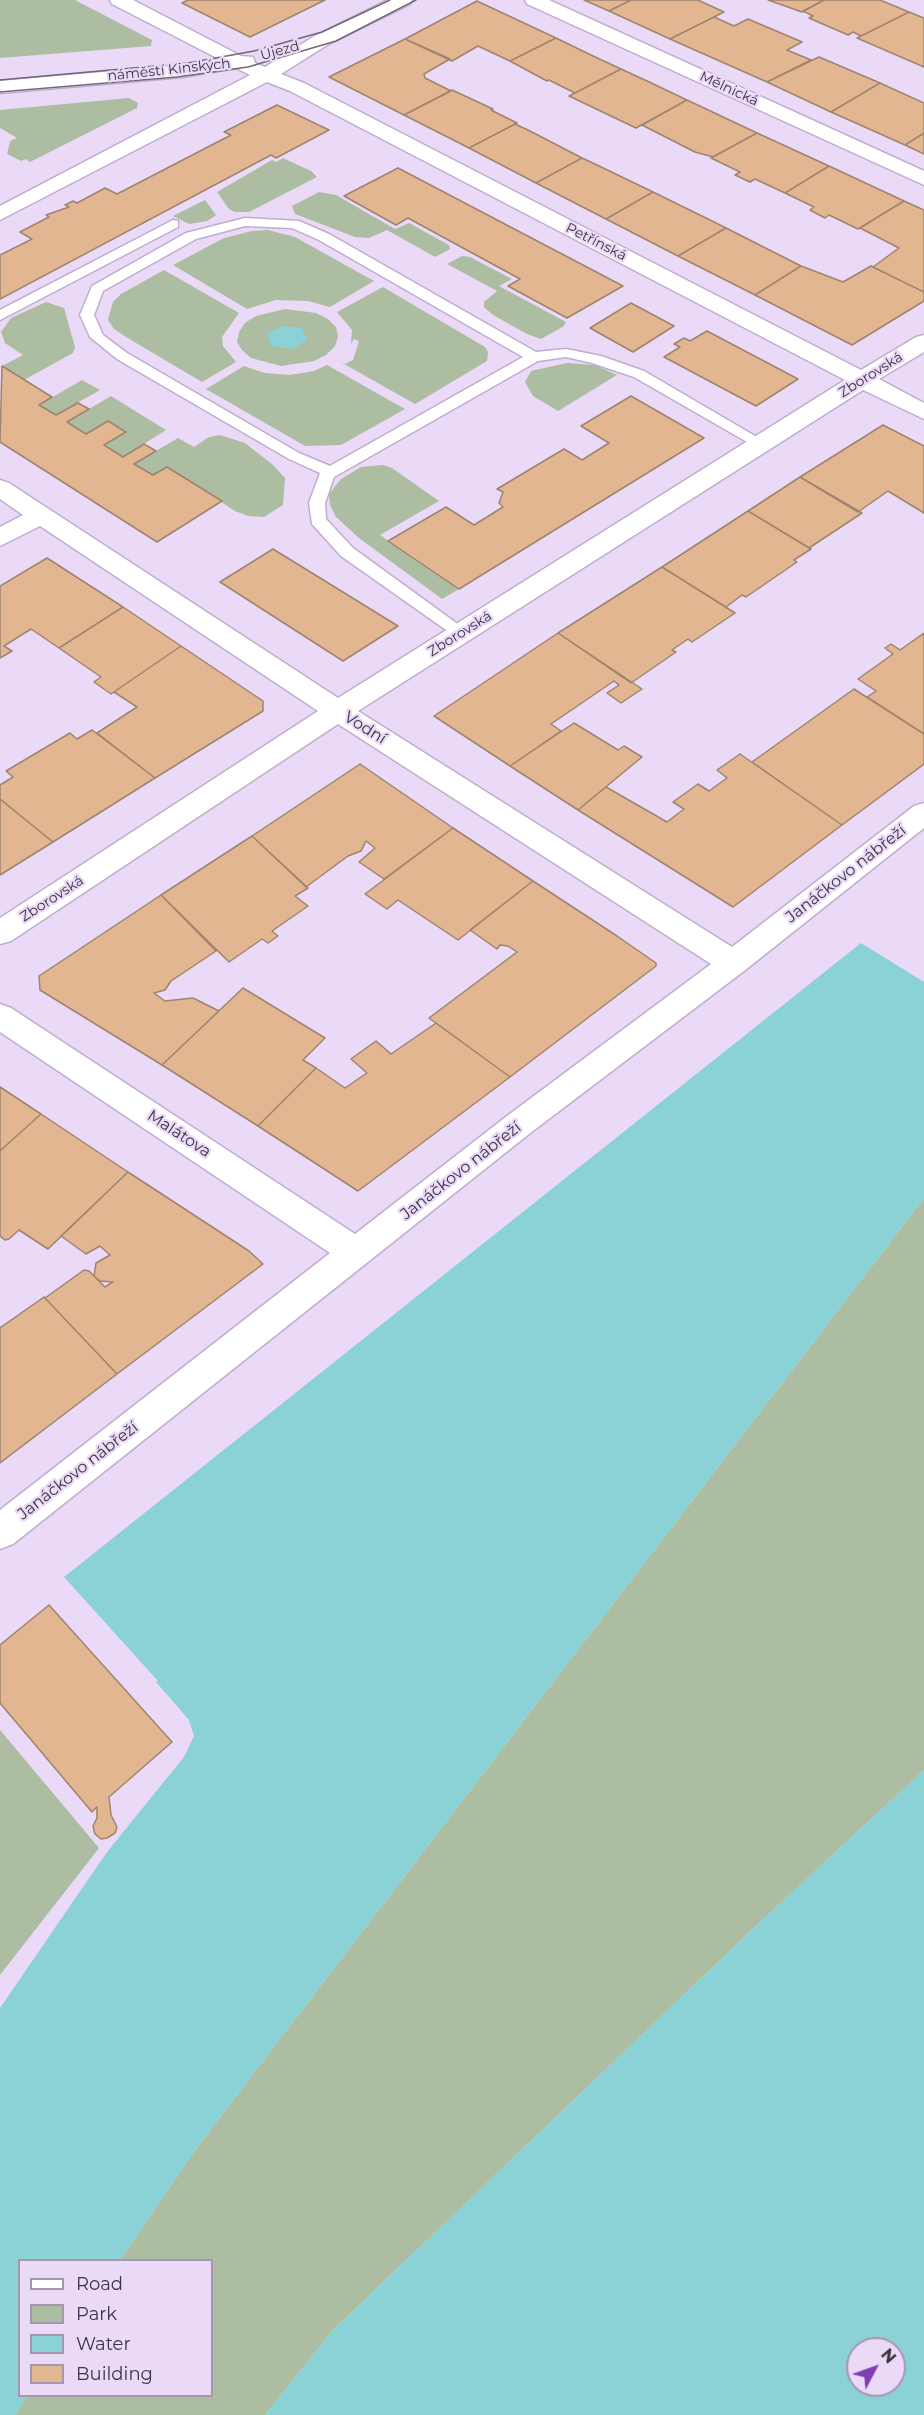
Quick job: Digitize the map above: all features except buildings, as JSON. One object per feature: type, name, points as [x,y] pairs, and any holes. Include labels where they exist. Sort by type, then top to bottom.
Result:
[{"type":"street","name":"náměstí Kinských","points":[[119,0],[240,62]]},
{"type":"street","name":"Újezd","points":[[267,74],[320,41],[402,0]]},
{"type":"street","name":"Újezd","points":[[358,23],[421,0]]},
{"type":"street","name":"Mělnická","points":[[534,0],[924,179]]},
{"type":"street","name":"Újezd","points":[[240,62],[320,41]]},
{"type":"street","name":"náměstí Kinských","points":[[0,87],[183,71],[240,62]]},
{"type":"street","name":"Petřínská","points":[[240,62],[924,412]]},
{"type":"street","name":"náměstí Kinských","points":[[0,214],[267,74]]},
{"type":"street","name":"Zborovská","points":[[0,933],[338,711],[759,443],[924,342]]},
{"type":"street","name":"Vodní","points":[[0,488],[338,711],[733,963]]},
{"type":"street","points":[[0,538],[41,514]]},
{"type":"street","name":"Janáčkovo nábřeží","points":[[0,1532],[518,1125],[733,963],[924,813]]},
{"type":"street","name":"Malátova","points":[[0,1016],[357,1253]]},
{"type":"lane","points":[[331,472],[294,456],[122,356],[97,337],[87,315],[97,289],[151,258],[214,228],[245,222],[294,224],[334,242],[534,357]]},
{"type":"lane","points":[[0,316],[173,224]]},
{"type":"lane","points":[[131,247],[151,258]]},
{"type":"lane","points":[[462,633],[347,552],[318,520],[317,503],[327,474],[534,357],[566,353],[596,359],[639,374],[759,443]]},
{"type":"green space","points":[[0,0],[75,0],[152,40],[151,46],[0,58]]},
{"type":"green space","points":[[129,98],[138,103],[137,108],[30,162],[26,159],[21,161],[7,154],[10,141],[17,138],[0,128],[0,110]]},
{"type":"green space","points":[[283,158],[311,171],[317,177],[249,212],[235,212],[229,209],[217,192],[272,160],[276,162]]},
{"type":"green space","points":[[319,192],[336,195],[395,229],[409,223],[449,245],[450,249],[435,257],[387,230],[369,238],[355,237],[295,214],[292,206]]},
{"type":"green space","points":[[205,200],[216,215],[207,221],[189,224],[173,216]]},
{"type":"green space","points":[[268,230],[295,237],[374,281],[330,307],[308,301],[276,300],[247,309],[173,265],[224,238],[252,231]]},
{"type":"green space","points":[[462,256],[470,257],[512,279],[499,286],[566,322],[564,326],[541,339],[493,315],[484,307],[484,302],[497,291],[447,264]]},
{"type":"green space","points":[[164,270],[239,313],[222,337],[223,346],[236,362],[202,382],[126,337],[114,329],[108,320],[113,302],[121,294]]},
{"type":"green space","points":[[383,287],[485,347],[488,352],[487,361],[415,404],[337,360],[345,364],[353,360],[359,341],[354,339],[351,344],[352,330],[337,312]]},
{"type":"green space","points":[[46,302],[64,308],[75,347],[73,353],[24,380],[2,366],[23,355],[5,343],[1,332],[11,318]]},
{"type":"green space","points":[[285,309],[316,313],[328,319],[336,327],[338,337],[335,346],[326,355],[314,361],[281,366],[251,358],[237,342],[239,332],[245,323],[256,316]]},
{"type":"green space","points":[[567,363],[595,365],[617,375],[558,411],[533,396],[525,382],[531,371]]},
{"type":"green space","points":[[327,365],[405,409],[341,445],[305,446],[206,389],[244,366],[265,373],[290,375],[314,371]]},
{"type":"green space","points":[[82,380],[100,390],[56,415],[39,405]]},
{"type":"green space","points":[[111,396],[166,430],[123,457],[104,445],[125,431],[108,421],[86,434],[67,422]]},
{"type":"green space","points":[[220,435],[245,443],[273,465],[285,478],[283,505],[264,517],[248,516],[235,511],[167,467],[153,475],[134,464],[178,438],[194,447],[209,437]]},
{"type":"green space","points":[[383,465],[392,468],[439,501],[380,535],[459,589],[442,599],[359,538],[336,517],[330,505],[329,494],[341,479],[361,467]]},
{"type":"green space","points":[[924,1198],[924,1770],[759,1923],[333,2330],[265,2415],[15,2415],[27,2397],[213,2397],[213,2259],[121,2259],[198,2146]]},
{"type":"green space","points":[[0,1730],[99,1848],[0,1975]]},
{"type":"water","points":[[282,326],[302,328],[307,340],[292,349],[271,346],[267,334]]},
{"type":"water","points":[[861,943],[924,982],[924,1198],[198,2146],[121,2259],[18,2259],[18,2397],[27,2397],[15,2415],[0,2415],[0,2008],[107,1852],[184,1757],[194,1736],[189,1720],[156,1682],[158,1681],[64,1577]]},
{"type":"water","points":[[924,1770],[924,2415],[265,2415],[333,2330],[759,1923]]},
{"type":"tram line","points":[[0,80],[188,63],[254,51],[322,32],[390,0]]},
{"type":"tram line","points":[[0,92],[177,77],[248,67],[336,41],[416,0]]}]
